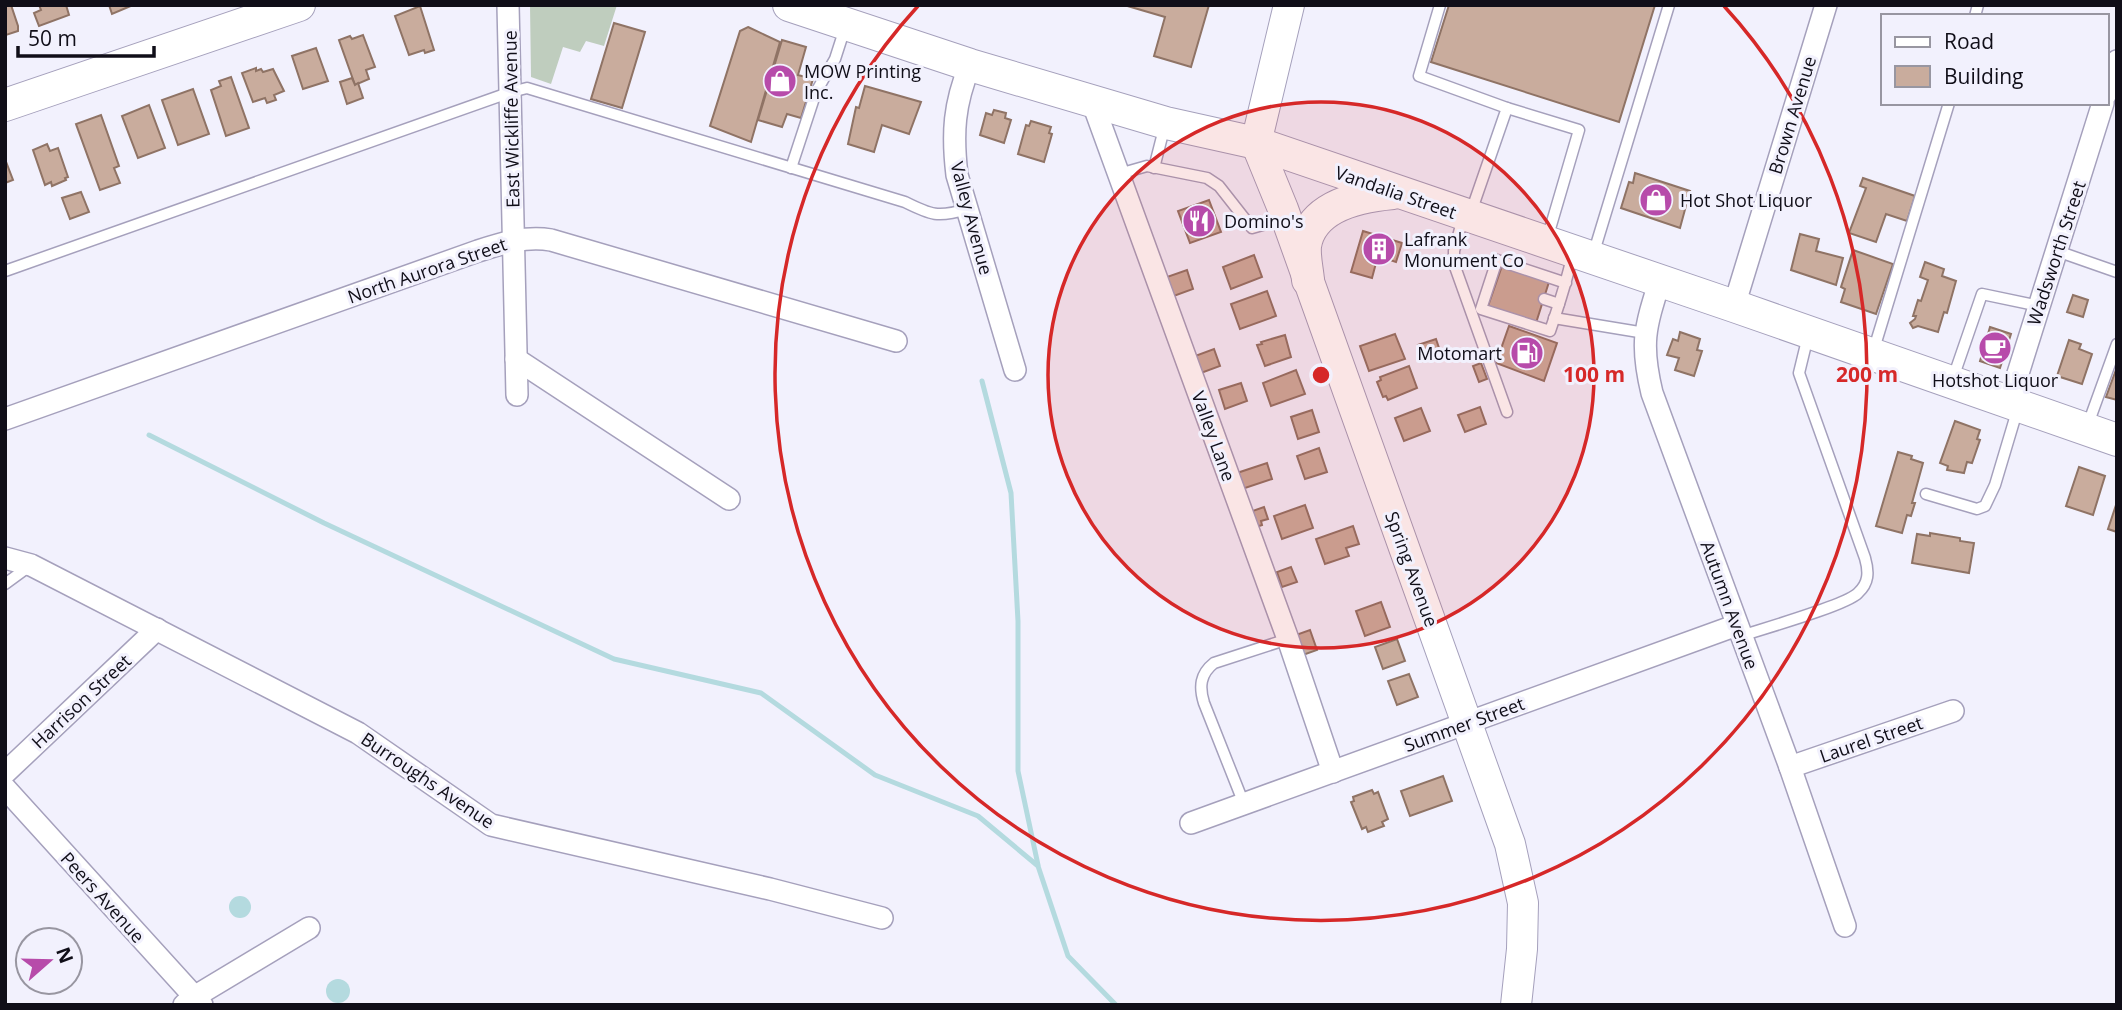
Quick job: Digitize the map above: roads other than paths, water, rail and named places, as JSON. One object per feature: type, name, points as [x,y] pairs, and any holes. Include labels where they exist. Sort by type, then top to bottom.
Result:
[{"type":"main road","points":[[8,101],[299,5]]},
{"type":"main road","name":"Vandalia Street","points":[[789,5],[970,65],[1166,122],[1255,143],[2117,440]]},
{"type":"main road","points":[[1308,280],[1305,248],[1315,223],[1335,207],[1366,196],[1397,192]]},
{"type":"street","name":"East Wickliffe Avenue","points":[[508,5],[517,395]]},
{"type":"street","points":[[1255,143],[1289,5]]},
{"type":"street","name":"Brown Avenue","points":[[1734,306],[1826,5]]},
{"type":"street","points":[[2108,88],[2117,61]]},
{"type":"street","name":"Valley Avenue","points":[[970,65],[955,113],[953,142],[957,174],[1015,370]]},
{"type":"street","name":"Valley Lane","points":[[1093,101],[1333,772]]},
{"type":"street","name":"Wadsworth Street","points":[[2014,403],[2039,306],[2102,105]]},
{"type":"street","name":"Spring Avenue","points":[[1255,143],[1286,218],[1510,844],[1523,902],[1522,949],[1516,1005]]},
{"type":"street","name":"North Aurora Street","points":[[5,419],[513,240],[533,237],[896,341]]},
{"type":"street","name":"Autumn Avenue","points":[[1660,281],[1645,333],[1645,356],[1651,393],[1790,767],[1845,926]]},
{"type":"street","points":[[516,359],[729,499]]},
{"type":"street","name":"Burroughs Avenue","points":[[5,558],[31,565],[358,733],[491,825],[770,889],[882,918]]},
{"type":"street","name":"Harrison Street","points":[[5,773],[158,629]]},
{"type":"street","name":"Summer Street","points":[[1191,823],[1468,723],[1739,631]]},
{"type":"street","name":"Laurel Street","points":[[1790,767],[1953,711]]},
{"type":"street","name":"Peers Avenue","points":[[5,788],[193,1002]]},
{"type":"street","points":[[193,1002],[309,928]]},
{"type":"lane","points":[[1440,5],[1419,76],[1507,108],[1579,130],[1571,250],[1566,284],[1549,331],[1469,305]]},
{"type":"lane","points":[[1571,250],[1669,5]]},
{"type":"lane","points":[[791,168],[816,92],[835,60],[846,24]]},
{"type":"lane","points":[[5,271],[527,88],[905,202],[931,215],[953,214],[967,209]]},
{"type":"lane","points":[[1872,354],[1948,105]]},
{"type":"lane","points":[[1507,108],[1466,216],[1454,257],[1507,412]]},
{"type":"lane","points":[[1154,168],[1166,122]]},
{"type":"lane","points":[[1119,174],[1139,167],[1154,168],[1213,181],[1252,228],[1286,218]]},
{"type":"lane","points":[[2057,251],[2117,272]]},
{"type":"lane","points":[[1481,309],[1493,283],[1497,260],[1566,284]]},
{"type":"lane","points":[[1952,382],[1982,294],[2039,306]]},
{"type":"lane","points":[[1544,299],[1559,304]]},
{"type":"lane","points":[[1554,318],[1645,333]]},
{"type":"lane","points":[[1739,631],[1853,597],[1867,581],[1865,558],[1799,373],[1809,333]]},
{"type":"lane","points":[[2086,429],[2117,344]]},
{"type":"lane","points":[[1926,494],[1977,509],[1985,506],[1994,485],[2014,403]]},
{"type":"lane","points":[[5,584],[31,565]]},
{"type":"lane","points":[[1244,804],[1204,703],[1201,693],[1202,680],[1214,663],[1287,639]]},
{"type":"waterway","points":[[982,381],[1011,493],[1018,621],[1018,771],[1038,865]]},
{"type":"waterway","points":[[149,435],[324,523],[614,659],[761,693],[875,775],[978,816],[1038,866],[1068,956],[1116,1005]]},
{"type":"place","name":"MOW Printing Inc.","points":[[780,81]]},
{"type":"place","name":"Hot Shot Liquor","points":[[1656,200]]},
{"type":"place","name":"Domino's","points":[[1199,221]]},
{"type":"place","name":"Lafrank Monument Co","points":[[1379,249]]},
{"type":"place","name":"Hotshot Liquor","points":[[1995,348]]},
{"type":"place","name":"Motomart","points":[[1527,353]]}]
